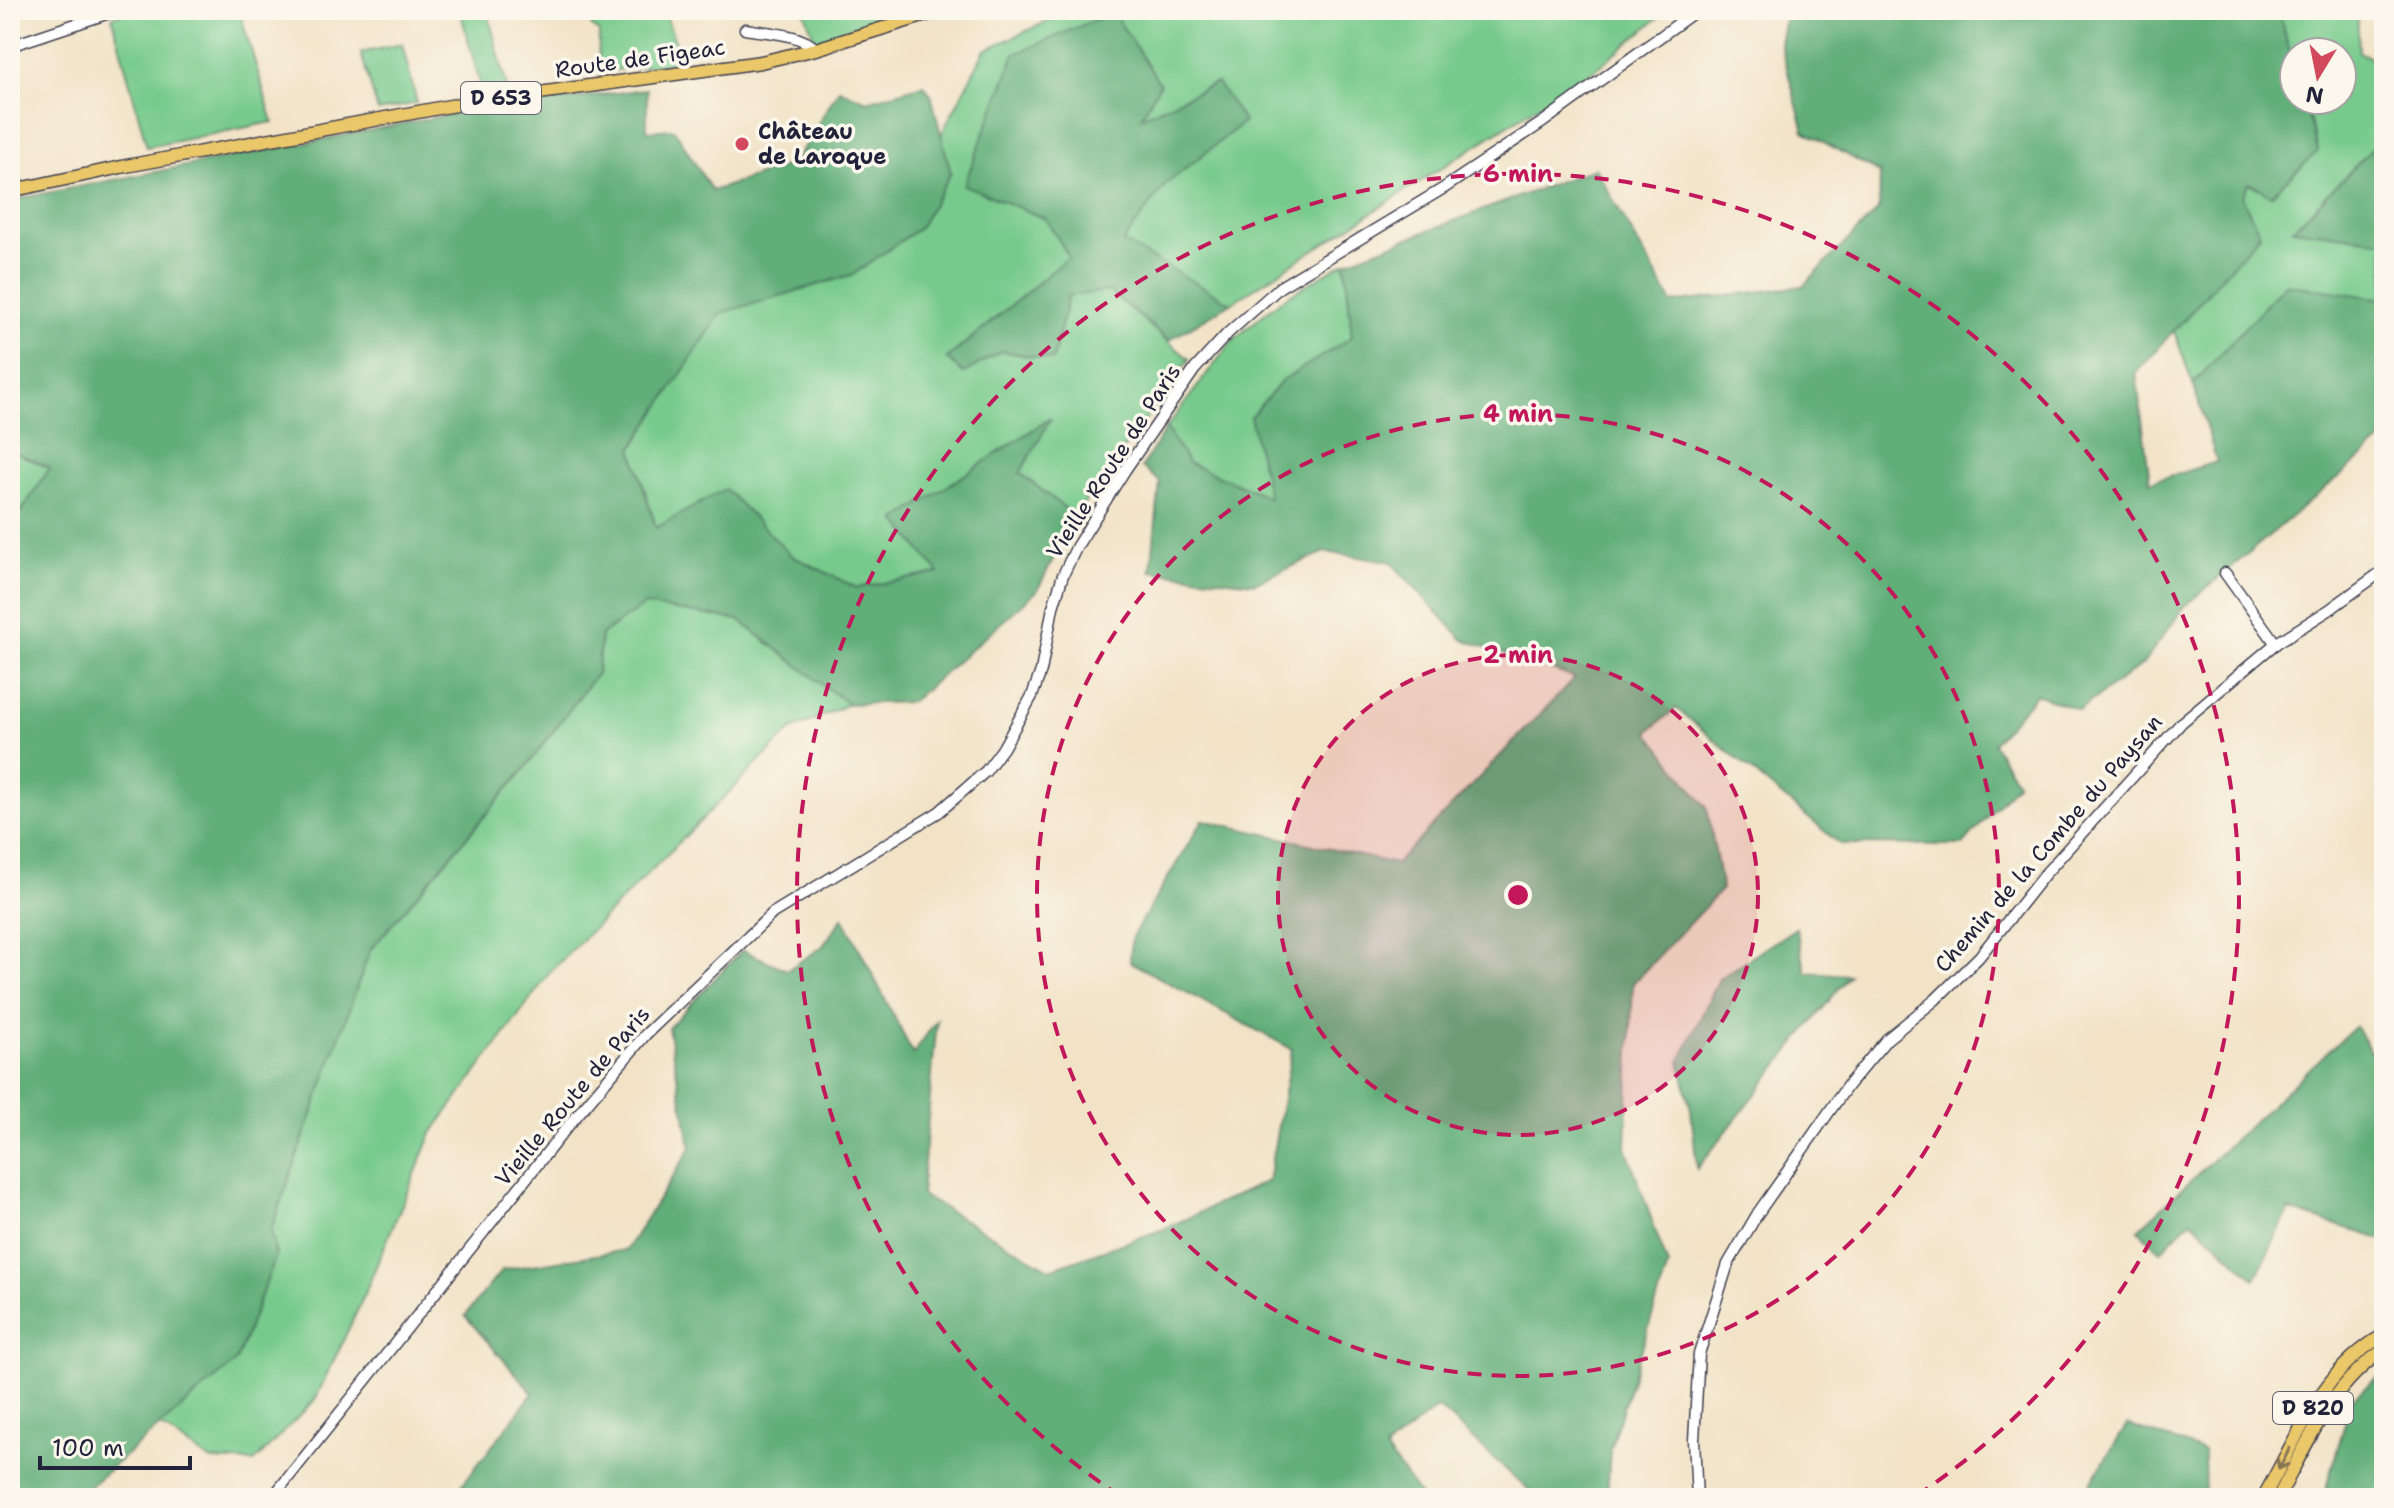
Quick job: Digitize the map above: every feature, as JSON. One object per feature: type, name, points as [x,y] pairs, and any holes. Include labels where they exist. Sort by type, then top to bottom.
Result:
[{"type":"main road","name":"Route de Figeac","points":[[10,191],[461,104],[761,62],[816,49],[942,10]]},
{"type":"main road","name":"D 820","points":[[2263,1498],[2321,1394],[2360,1350],[2384,1335]]},
{"type":"main road","name":"D 820","points":[[2278,1498],[2331,1402],[2347,1381],[2384,1350]]},
{"type":"street","points":[[10,46],[118,10]]},
{"type":"street","name":"Vieille Route de Paris","points":[[272,1498],[568,1126],[646,1034],[773,913],[939,812],[986,771],[1003,748],[1032,696],[1041,671],[1053,607],[1063,575],[1077,546],[1195,369],[1228,333],[1280,287],[1444,188],[1543,122],[1697,10]]},
{"type":"street","points":[[745,29],[789,37],[813,45],[816,49]]},
{"type":"street","name":"Chemin de la Combe du Paysan","points":[[1697,1498],[1694,1440],[1699,1354],[1728,1264],[1758,1213],[1848,1085],[1887,1039],[1935,1000],[1979,957],[2044,875],[2182,722],[2276,644],[2384,570]]},
{"type":"street","points":[[2225,573],[2276,644]]},
{"type":"green space","points":[[132,10],[239,10],[273,122],[147,147],[112,17]]},
{"type":"green space","points":[[460,10],[487,10],[507,87],[482,91]]},
{"type":"green space","points":[[585,10],[664,10],[682,62],[598,72],[599,32],[592,27]]},
{"type":"green space","points":[[804,10],[902,10],[815,41]]},
{"type":"green space","points":[[1073,10],[1668,10],[1597,68],[1231,303],[1122,242],[1166,184],[1244,122],[1216,83],[1140,118],[964,185],[1046,219],[1070,257],[947,358],[964,373],[1001,351],[1053,360],[1067,296],[1109,291],[1189,359],[1075,516],[1020,473],[1049,419],[897,520],[939,573],[857,588],[792,556],[725,490],[656,528],[632,448],[721,313],[854,274],[951,173],[941,135],[985,50]]},
{"type":"green space","points":[[1789,10],[2278,10],[2285,36],[2278,36],[2278,116],[2308,116],[2318,151],[2271,195],[2248,183],[2242,197],[2260,234],[2136,373],[2150,482],[2217,462],[2193,384],[2285,284],[2384,299],[2384,439],[2184,607],[2143,664],[2079,710],[2036,694],[1993,743],[2017,783],[1963,845],[1840,844],[1676,708],[1648,732],[1707,808],[1722,889],[1633,983],[1626,1147],[1668,1266],[1610,1449],[1607,1498],[1537,1498],[1438,1407],[1385,1449],[1422,1498],[452,1498],[533,1393],[465,1316],[502,1270],[626,1250],[691,1148],[668,1028],[742,950],[787,970],[822,947],[843,917],[913,1054],[937,1020],[921,1195],[1050,1269],[1164,1229],[1268,1181],[1292,1049],[1130,962],[1132,937],[1203,820],[1396,864],[1575,678],[1462,639],[1390,561],[1325,552],[1254,583],[1151,571],[1160,482],[1142,467],[1166,428],[1188,463],[1269,497],[1250,417],[1283,380],[1352,337],[1345,262],[1595,168],[1672,303],[1803,286],[1879,209],[1880,173],[1804,131],[1780,43]]},
{"type":"green space","points":[[2278,10],[2357,10],[2359,52],[2384,64],[2384,137],[2294,228],[2384,241],[2384,299],[2285,284],[2193,384],[2174,331],[2260,234],[2242,197],[2248,183],[2318,151],[2308,116],[2358,116],[2358,36],[2285,36]]},
{"type":"green space","points":[[1113,12],[1160,84],[1141,117],[1217,83],[1244,122],[1166,184],[1123,242],[1231,303],[1169,340],[1109,291],[1068,296],[1053,360],[1001,351],[964,373],[947,359],[1069,257],[1046,219],[964,185],[1015,54]]},
{"type":"green space","points":[[402,44],[417,103],[378,111],[361,53]]},
{"type":"green space","points":[[924,85],[931,95],[951,173],[919,228],[854,274],[721,313],[632,449],[656,528],[725,489],[792,556],[857,588],[939,573],[896,520],[1051,418],[1020,473],[1075,516],[1037,591],[911,702],[848,704],[739,620],[644,605],[601,635],[597,673],[523,771],[370,950],[271,1230],[276,1256],[236,1361],[76,1498],[10,1498],[10,887],[16,862],[10,848],[10,507],[21,512],[50,468],[10,450],[10,200],[448,115],[647,89],[647,131],[674,129],[712,191],[794,163],[839,89],[867,101]]},
{"type":"green space","points":[[2384,137],[2384,241],[2293,229]]},
{"type":"green space","points":[[1345,262],[1352,337],[1284,380],[1269,498],[1188,463],[1166,428],[1233,340],[1281,300]]},
{"type":"green space","points":[[10,450],[50,468],[21,512],[10,507]]},
{"type":"green space","points":[[644,604],[739,620],[848,704],[790,731],[551,971],[432,1133],[359,1307],[315,1400],[254,1462],[210,1460],[160,1426],[236,1361],[276,1256],[271,1230],[370,950],[523,771],[597,673],[601,635]]},
{"type":"green space","points":[[1796,928],[1806,972],[1849,975],[1697,1169],[1691,1110],[1680,1061],[1719,979]]},
{"type":"green space","points":[[2355,1026],[2384,1073],[2384,1240],[2289,1210],[2255,1279],[2191,1220],[2161,1251],[2138,1230]]},
{"type":"green space","points":[[2384,1371],[2384,1498],[2323,1498],[2352,1399]]},
{"type":"green space","points":[[2127,1425],[2204,1451],[2205,1498],[2081,1498]]},
{"type":"place","name":"Château de Laroque","points":[[742,144]]}]
